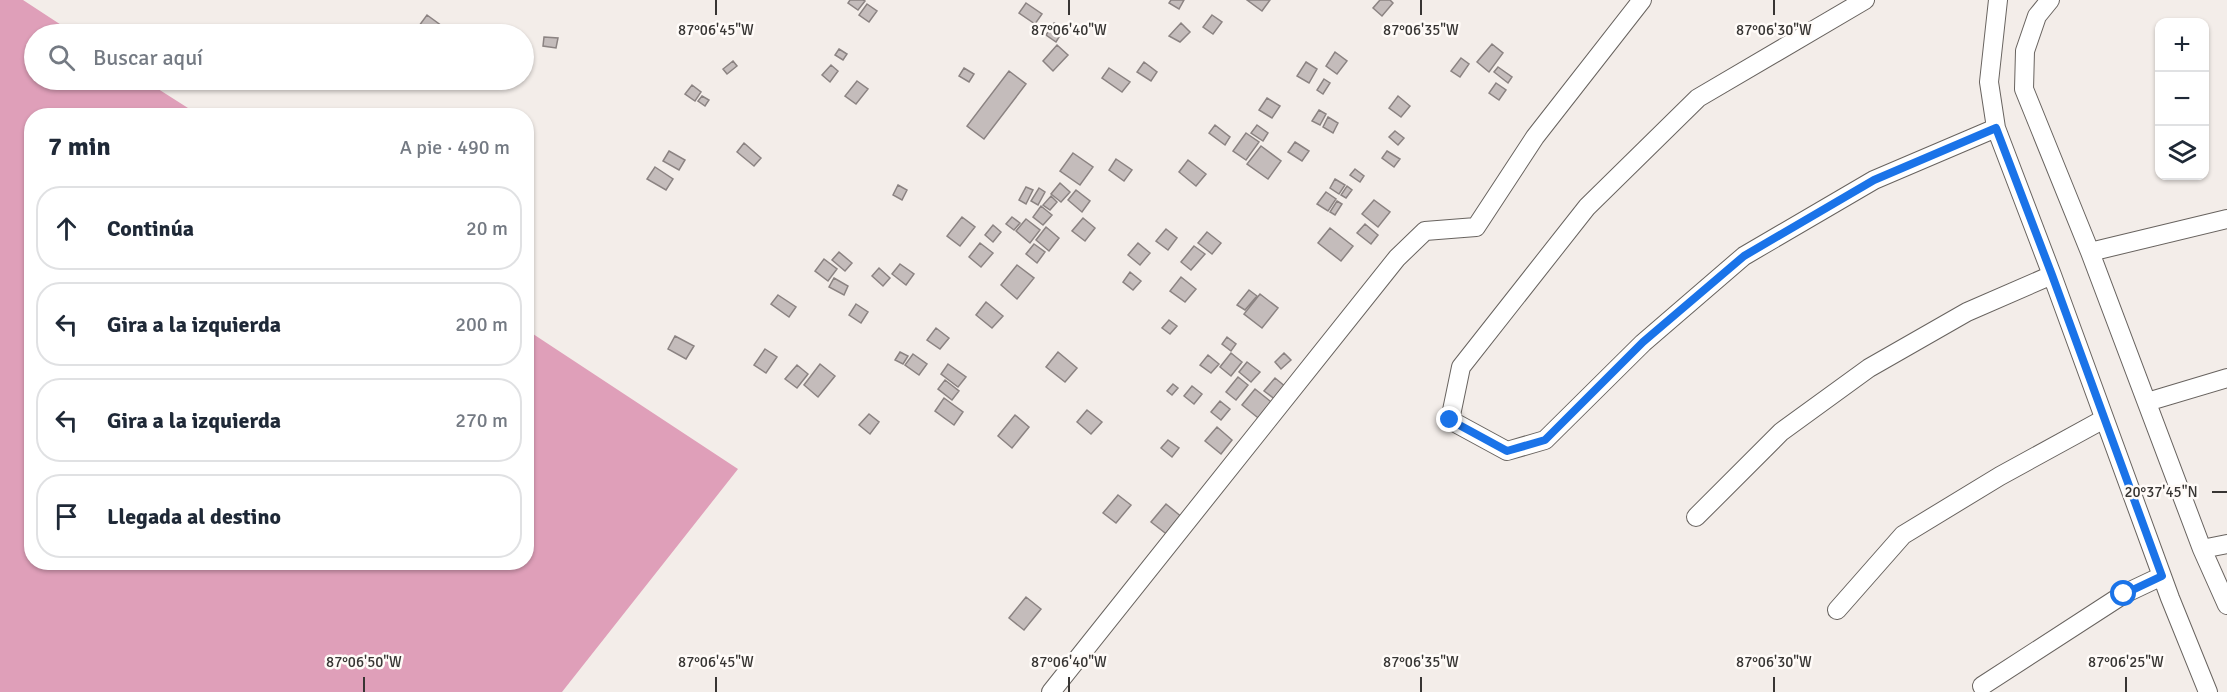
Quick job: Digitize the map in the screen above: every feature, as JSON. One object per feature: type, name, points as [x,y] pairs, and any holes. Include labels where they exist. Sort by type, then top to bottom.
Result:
[{"type":"street","points":[[1051,692],[1397,258],[1425,231],[1476,227],[1535,137],[1642,0]]},
{"type":"street","points":[[1865,0],[1698,98],[1587,207],[1461,367],[1450,420],[1507,451],[1545,440],[1643,342],[1744,256],[1874,180],[1996,128]]},
{"type":"street","points":[[1998,0],[1989,82],[1996,128],[2162,576],[2208,692]]},
{"type":"street","points":[[2050,0],[2037,16],[2025,51],[2024,89],[2090,252],[2202,549],[2227,605]]},
{"type":"street","points":[[2090,252],[2227,219]]},
{"type":"street","points":[[1696,517],[1781,432],[1869,368],[1967,312],[2052,275]]},
{"type":"street","points":[[2146,402],[2227,378]]},
{"type":"street","points":[[1837,610],[1903,535],[2104,419]]},
{"type":"street","points":[[2202,549],[2227,544]]},
{"type":"street","points":[[1982,686],[2124,594],[2162,576]]},
{"type":"shaded area","points":[[0,0],[23,0],[60,24],[24,24],[24,90],[160,90],[188,108],[24,108],[24,570],[534,570],[534,335],[738,469],[562,692],[0,692]]},
{"type":"building","points":[[850,0],[865,1],[858,10],[848,3]]},
{"type":"building","points":[[1171,0],[1184,0],[1179,9],[1169,3]]},
{"type":"building","points":[[1247,0],[1270,0],[1262,11]]},
{"type":"building","points":[[1380,0],[1390,0],[1393,3],[1382,16],[1373,8]]},
{"type":"building","points":[[1026,3],[1042,14],[1035,24],[1019,13]]},
{"type":"building","points":[[867,4],[877,11],[869,22],[859,15]]},
{"type":"building","points":[[427,15],[439,24],[420,24]]},
{"type":"building","points":[[1212,15],[1222,22],[1213,34],[1203,27]]},
{"type":"building","points":[[1054,23],[1064,29],[1056,42],[1046,35]]},
{"type":"building","points":[[1181,23],[1190,32],[1180,42],[1169,36]]},
{"type":"building","points":[[544,37],[558,38],[556,48],[543,46]]},
{"type":"building","points":[[1492,44],[1503,53],[1489,72],[1477,62]]},
{"type":"building","points":[[1057,45],[1068,55],[1053,71],[1043,61]]},
{"type":"building","points":[[839,49],[847,54],[843,60],[835,55]]},
{"type":"building","points":[[1335,52],[1347,61],[1337,74],[1326,66]]},
{"type":"building","points":[[1461,58],[1469,64],[1460,77],[1451,71]]},
{"type":"building","points":[[733,61],[737,66],[727,74],[723,69]]},
{"type":"building","points":[[1144,62],[1157,72],[1151,81],[1137,72]]},
{"type":"building","points":[[1306,62],[1317,69],[1309,83],[1297,76]]},
{"type":"building","points":[[831,65],[838,71],[830,82],[822,75]]},
{"type":"building","points":[[1498,67],[1512,77],[1508,83],[1494,72]]},
{"type":"building","points":[[964,68],[974,74],[969,82],[959,76]]},
{"type":"building","points":[[1109,68],[1130,82],[1122,92],[1102,78]]},
{"type":"building","points":[[1009,71],[1026,84],[984,139],[967,126]]},
{"type":"building","points":[[1324,79],[1330,83],[1323,94],[1317,90]]},
{"type":"building","points":[[857,81],[868,89],[856,104],[845,96]]},
{"type":"building","points":[[1496,83],[1506,90],[1499,100],[1489,93]]},
{"type":"building","points":[[692,85],[701,92],[695,101],[685,94]]},
{"type":"building","points":[[702,96],[709,100],[705,106],[698,101]]},
{"type":"building","points":[[1398,96],[1410,106],[1401,117],[1389,108]]},
{"type":"building","points":[[1267,98],[1280,106],[1272,118],[1259,110]]},
{"type":"building","points":[[1319,110],[1326,114],[1320,125],[1312,121]]},
{"type":"building","points":[[1328,117],[1338,123],[1333,133],[1323,127]]},
{"type":"building","points":[[1215,125],[1230,137],[1225,145],[1209,133]]},
{"type":"building","points":[[1257,125],[1268,133],[1263,141],[1251,133]]},
{"type":"building","points":[[1395,131],[1404,138],[1398,145],[1389,137]]},
{"type":"building","points":[[1246,133],[1259,142],[1246,160],[1233,151]]},
{"type":"building","points":[[1295,142],[1309,151],[1302,161],[1288,152]]},
{"type":"building","points":[[744,143],[761,158],[754,166],[737,152]]},
{"type":"building","points":[[1261,146],[1281,161],[1268,179],[1247,164]]},
{"type":"building","points":[[669,151],[685,160],[679,170],[663,161]]},
{"type":"building","points":[[1387,151],[1400,159],[1394,167],[1382,158]]},
{"type":"building","points":[[1073,153],[1093,167],[1080,185],[1060,171]]},
{"type":"building","points":[[1116,159],[1132,170],[1124,181],[1109,170]]},
{"type":"building","points":[[1188,160],[1206,174],[1196,186],[1179,172]]},
{"type":"building","points":[[655,167],[673,179],[666,190],[647,179]]},
{"type":"building","points":[[1355,169],[1364,176],[1360,182],[1350,175]]},
{"type":"building","points":[[1335,179],[1345,185],[1339,194],[1330,188]]},
{"type":"building","points":[[1060,183],[1070,192],[1061,202],[1051,194]]},
{"type":"building","points":[[898,185],[907,190],[902,200],[893,195]]},
{"type":"building","points":[[1347,186],[1352,190],[1346,198],[1341,195]]},
{"type":"building","points":[[1026,187],[1033,190],[1026,204],[1019,200]]},
{"type":"building","points":[[1039,188],[1045,192],[1038,205],[1031,201]]},
{"type":"building","points":[[1076,190],[1090,201],[1082,212],[1068,200]]},
{"type":"building","points":[[1326,192],[1336,199],[1328,211],[1317,204]]},
{"type":"building","points":[[1051,196],[1057,202],[1050,210],[1043,205]]},
{"type":"building","points":[[1374,200],[1390,212],[1378,227],[1362,214]]},
{"type":"building","points":[[1337,201],[1342,204],[1335,215],[1330,212]]},
{"type":"building","points":[[1041,206],[1052,215],[1043,225],[1033,217]]},
{"type":"building","points":[[962,217],[975,227],[960,246],[947,236]]},
{"type":"building","points":[[1012,217],[1020,223],[1014,230],[1006,224]]},
{"type":"building","points":[[1083,218],[1095,228],[1085,241],[1072,231]]},
{"type":"building","points":[[1026,219],[1040,230],[1030,243],[1016,231]]},
{"type":"building","points":[[1365,224],[1378,235],[1371,244],[1357,233]]},
{"type":"building","points":[[993,225],[1001,232],[993,242],[985,235]]},
{"type":"building","points":[[1046,227],[1059,238],[1049,251],[1036,240]]},
{"type":"building","points":[[1330,228],[1353,246],[1341,261],[1318,243]]},
{"type":"building","points":[[1166,229],[1177,238],[1168,250],[1156,241]]},
{"type":"building","points":[[1207,232],[1221,243],[1212,254],[1198,243]]},
{"type":"building","points":[[980,243],[993,253],[981,267],[969,257]]},
{"type":"building","points":[[1138,243],[1150,253],[1140,265],[1128,255]]},
{"type":"building","points":[[1034,244],[1045,252],[1037,263],[1026,254]]},
{"type":"building","points":[[1194,246],[1205,254],[1191,270],[1181,262]]},
{"type":"building","points":[[839,252],[852,263],[845,271],[832,260]]},
{"type":"building","points":[[824,259],[837,269],[828,281],[815,271]]},
{"type":"building","points":[[900,264],[914,274],[906,285],[892,274]]},
{"type":"building","points":[[1017,265],[1034,278],[1017,299],[1001,285]]},
{"type":"building","points":[[879,268],[890,278],[883,286],[872,276]]},
{"type":"building","points":[[1130,272],[1141,281],[1133,290],[1123,282]]},
{"type":"building","points":[[1181,277],[1196,289],[1185,302],[1170,291]]},
{"type":"building","points":[[834,278],[848,286],[844,295],[829,287]]},
{"type":"building","points":[[1249,290],[1257,296],[1245,310],[1237,305]]},
{"type":"building","points":[[1260,294],[1278,308],[1262,328],[1244,314]]},
{"type":"building","points":[[778,295],[796,307],[789,317],[771,304]]},
{"type":"building","points":[[986,302],[1003,316],[992,328],[976,315]]},
{"type":"building","points":[[856,304],[868,312],[861,323],[849,315]]},
{"type":"building","points":[[1169,320],[1177,326],[1170,334],[1162,328]]},
{"type":"building","points":[[936,328],[949,338],[940,349],[927,340]]},
{"type":"building","points":[[675,336],[694,346],[686,359],[668,349]]},
{"type":"building","points":[[1227,337],[1236,344],[1231,351],[1222,344]]},
{"type":"building","points":[[765,349],[777,357],[766,373],[754,365]]},
{"type":"building","points":[[900,352],[908,356],[903,364],[895,360]]},
{"type":"building","points":[[1058,352],[1077,368],[1065,382],[1046,367]]},
{"type":"building","points":[[1231,353],[1242,362],[1231,376],[1220,367]]},
{"type":"building","points":[[1284,353],[1291,360],[1281,369],[1275,362]]},
{"type":"building","points":[[913,354],[927,364],[919,375],[905,365]]},
{"type":"building","points":[[1208,355],[1219,364],[1211,373],[1200,365]]},
{"type":"building","points":[[1247,362],[1260,372],[1251,382],[1239,372]]},
{"type":"building","points":[[820,364],[835,376],[818,397],[804,385]]},
{"type":"building","points":[[948,364],[966,377],[958,387],[941,374]]},
{"type":"building","points":[[797,365],[808,374],[797,388],[785,379]]},
{"type":"building","points":[[1238,377],[1248,385],[1236,400],[1226,392]]},
{"type":"building","points":[[1275,378],[1286,387],[1276,400],[1264,391]]},
{"type":"building","points":[[945,380],[959,391],[952,400],[938,389]]},
{"type":"building","points":[[1173,384],[1178,388],[1172,395],[1167,391]]},
{"type":"building","points":[[1192,386],[1202,394],[1194,404],[1184,396]]},
{"type":"building","points":[[1255,389],[1275,405],[1262,421],[1242,405]]},
{"type":"building","points":[[944,398],[963,412],[954,425],[935,411]]},
{"type":"building","points":[[1220,401],[1230,409],[1221,420],[1211,412]]},
{"type":"building","points":[[1087,410],[1102,422],[1091,434],[1077,422]]},
{"type":"building","points":[[869,414],[879,422],[870,434],[859,425]]},
{"type":"building","points":[[1015,415],[1029,427],[1012,448],[998,436]]},
{"type":"building","points":[[1217,427],[1232,440],[1221,454],[1205,441]]},
{"type":"building","points":[[1168,440],[1179,448],[1172,457],[1161,448]]},
{"type":"building","points":[[1118,495],[1131,505],[1116,523],[1103,513]]},
{"type":"building","points":[[1166,504],[1183,518],[1169,536],[1151,522]]},
{"type":"building","points":[[1026,597],[1041,609],[1024,630],[1009,618]]},
{"type":"route","points":[[1450,420],[1507,451],[1545,440],[1643,342],[1744,256],[1874,180],[1996,128],[2162,576],[2124,594]]}]
